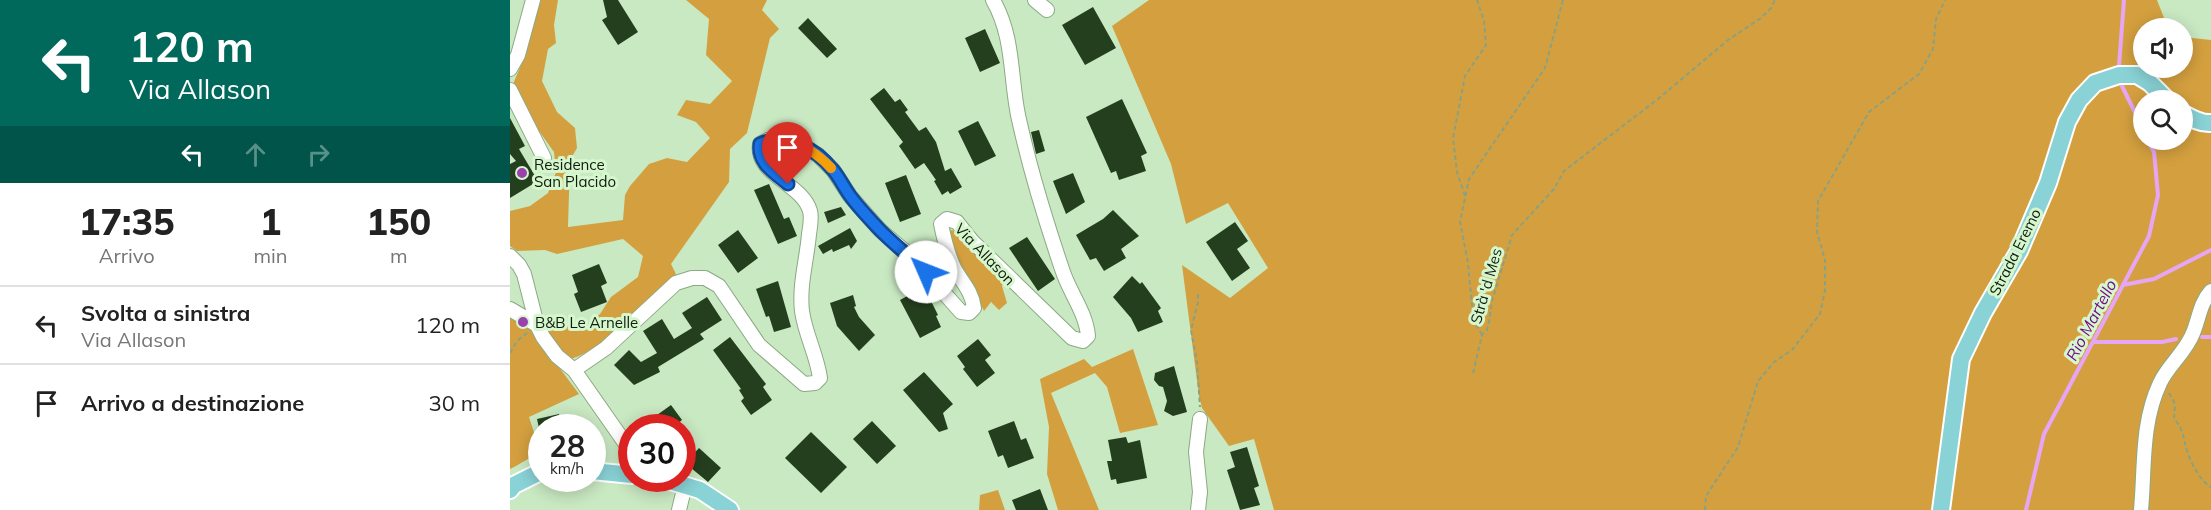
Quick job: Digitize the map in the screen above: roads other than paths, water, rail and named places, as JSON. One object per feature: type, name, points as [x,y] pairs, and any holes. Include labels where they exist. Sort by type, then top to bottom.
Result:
[{"type":"main road","name":"Strada Eremo","points":[[1941,510],[1961,359],[1983,313],[2019,251],[2048,183],[2071,114],[2079,100],[2095,83],[2120,75],[2137,75],[2158,90]]},
{"type":"main road","points":[[2193,119],[2211,123]]},
{"type":"main road","points":[[510,490],[514,485],[528,478]]},
{"type":"main road","points":[[696,489],[730,510]]},
{"type":"street","points":[[510,69],[518,55],[533,0]]},
{"type":"street","name":"Via Allason","points":[[574,370],[606,348],[676,283],[692,278],[705,278],[719,285],[759,345],[781,366],[804,384],[815,383],[820,378],[802,312],[802,286],[809,237],[810,210],[800,195],[763,163],[759,153],[760,144],[781,138],[799,143],[819,155],[833,170],[850,196],[880,230],[912,257],[962,312],[969,314],[974,308],[973,296],[955,269],[944,239],[941,224],[947,219],[957,222],[988,257],[1072,338],[1083,341],[1088,336],[1087,326],[1067,286],[1037,187],[1018,114],[1007,34],[993,0]]},
{"type":"street","points":[[1035,0],[1047,10]]},
{"type":"street","points":[[510,90],[544,158]]},
{"type":"street","points":[[510,256],[524,274],[537,325],[543,337],[557,356],[574,370],[618,433]]},
{"type":"street","points":[[2141,510],[2145,427],[2160,382],[2193,334],[2199,313],[2211,291]]},
{"type":"street","points":[[510,309],[537,325]]},
{"type":"street","points":[[1198,510],[1200,492],[1196,452],[1200,419]]},
{"type":"street","points":[[679,510],[683,492]]},
{"type":"waterway","name":"Rio Martello","points":[[2119,66],[2124,0]]},
{"type":"waterway","name":"Rio Martello","points":[[2122,86],[2133,108]]},
{"type":"waterway","name":"Rio Martello","points":[[2026,510],[2044,434],[2149,236],[2158,195],[2153,150]]},
{"type":"waterway","points":[[2123,285],[2154,279],[2211,250]]},
{"type":"waterway","points":[[2202,337],[2211,337]]},
{"type":"waterway","points":[[2093,342],[2162,342],[2176,339]]},
{"type":"place","name":"Residence San Placido","points":[[522,173]]},
{"type":"place","name":"B&B Le Arnelle","points":[[523,322]]}]
